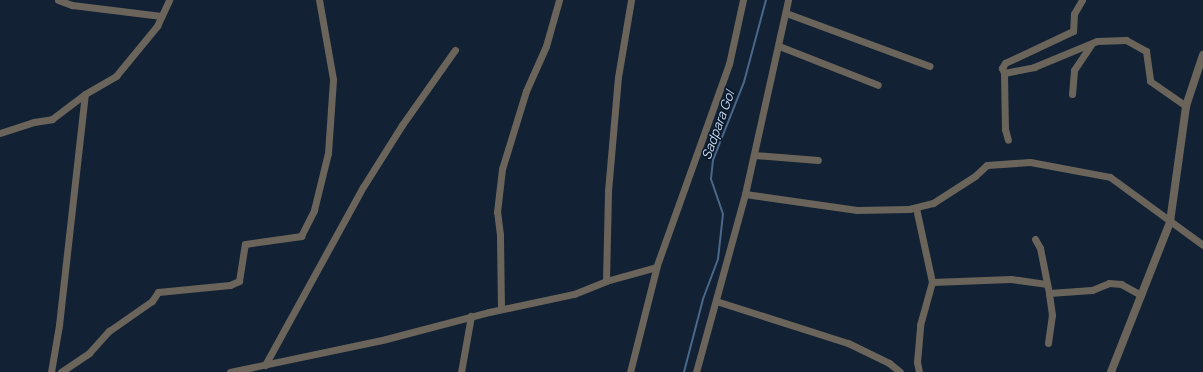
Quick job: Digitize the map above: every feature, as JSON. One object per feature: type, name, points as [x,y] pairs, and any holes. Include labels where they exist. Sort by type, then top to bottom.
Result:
[{"type":"street","points":[[58,0],[72,4],[162,16]]},
{"type":"street","points":[[0,133],[34,122],[52,119],[86,94],[116,76],[158,26],[169,0]]},
{"type":"street","points":[[61,372],[89,353],[109,331],[152,301],[158,292],[230,284],[239,281],[245,244],[301,236],[314,210],[328,153],[333,79],[319,0]]},
{"type":"street","points":[[501,309],[500,235],[497,212],[502,169],[526,91],[546,46],[559,0]]},
{"type":"street","points":[[606,281],[608,191],[617,85],[631,0]]},
{"type":"street","points":[[630,372],[656,267],[729,64],[743,0]]},
{"type":"street","points":[[696,372],[745,194],[788,0]]},
{"type":"street","points":[[1008,140],[1005,129],[1004,73],[1002,68],[1005,63],[1073,31],[1074,14],[1082,0]]},
{"type":"street","points":[[786,12],[929,66]]},
{"type":"street","points":[[1004,73],[1034,67],[1107,39],[1118,39],[1143,48],[1147,56],[1150,81],[1186,106]]},
{"type":"street","points":[[1072,94],[1074,70],[1091,44]]},
{"type":"street","points":[[779,46],[878,85]]},
{"type":"street","points":[[265,365],[364,187],[402,125],[455,50]]},
{"type":"street","points":[[1111,372],[1170,222],[1186,106],[1203,55]]},
{"type":"street","points":[[51,372],[59,325],[86,94]]},
{"type":"street","points":[[754,155],[818,160]]},
{"type":"street","points":[[745,194],[857,210],[916,208],[933,202],[975,176],[987,165],[1016,161],[1110,177],[1203,245]]},
{"type":"street","points":[[916,208],[932,282],[920,325],[917,362],[919,372]]},
{"type":"street","points":[[1035,240],[1040,248],[1052,316],[1048,343]]},
{"type":"street","points":[[230,372],[246,370],[386,340],[471,316],[574,294],[606,281],[656,267]]},
{"type":"street","points":[[932,282],[1011,279],[1046,284]]},
{"type":"street","points":[[1049,293],[1092,290],[1109,283],[1121,284],[1141,295]]},
{"type":"street","points":[[716,301],[848,343],[889,363],[900,372]]},
{"type":"street","points":[[461,372],[471,316]]},
{"type":"waterway","name":"Sadpara Gol","points":[[684,372],[703,299],[718,259],[723,214],[711,179],[713,160],[744,82],[766,0]]}]
